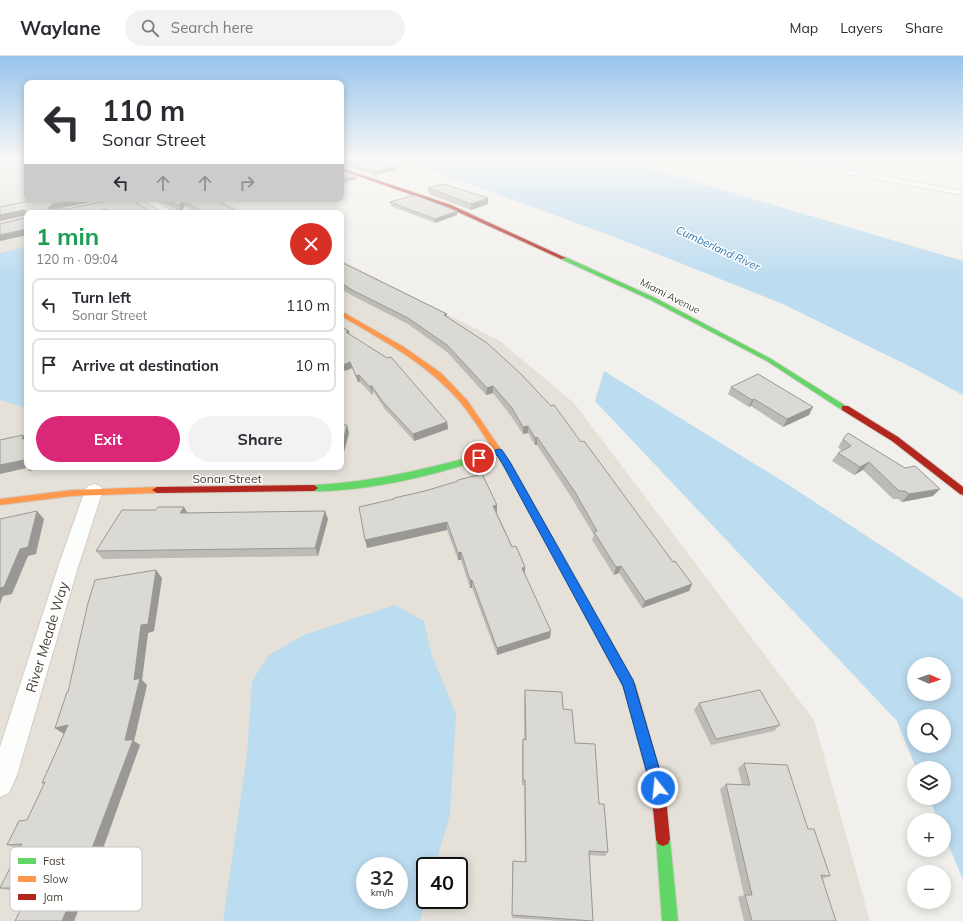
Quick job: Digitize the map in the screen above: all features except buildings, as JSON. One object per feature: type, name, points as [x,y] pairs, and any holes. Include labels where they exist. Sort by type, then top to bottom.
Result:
[{"type":"street","name":"Miami Avenue","points":[[430,199],[449,206],[660,303],[769,360],[895,439],[963,492]]},
{"type":"street","points":[[152,202],[165,210]]},
{"type":"street","points":[[344,315],[402,348],[438,376],[464,402],[506,462],[629,684],[658,788],[670,921]]},
{"type":"street","name":"Sonar Street","points":[[0,502],[20,498],[94,490],[263,490],[344,487],[410,476],[499,452]]},
{"type":"street","name":"River Meade Way","points":[[0,784],[68,567],[94,490]]},
{"type":"shaded area","points":[[0,199],[24,199],[24,202],[227,202],[242,210],[24,210],[24,470],[344,470],[344,262],[500,341],[574,403],[814,720],[870,921],[0,921]]},
{"type":"water","name":"Cumberland River","points":[[512,199],[755,199],[963,261],[963,395],[917,370],[783,304],[620,239]]},
{"type":"water","points":[[24,247],[24,407],[0,400],[0,253]]},
{"type":"water","points":[[604,371],[784,482],[963,599],[963,880],[951,851],[951,813],[935,813],[932,805],[951,805],[951,761],[913,761],[910,753],[951,753],[951,709],[907,709],[907,746],[897,721],[595,401]]},
{"type":"water","points":[[395,605],[424,621],[432,656],[456,714],[450,814],[438,857],[416,857],[416,909],[423,909],[420,921],[223,921],[247,754],[252,681],[269,655],[304,635]]},
{"type":"traffic: fast","points":[[563,258],[653,299],[769,360],[845,408]]},
{"type":"traffic: fast","points":[[314,488],[338,487],[384,481],[431,471],[499,452]]},
{"type":"traffic: fast","points":[[510,469],[606,643]]},
{"type":"traffic: fast","points":[[663,839],[670,921]]},
{"type":"traffic: slow","points":[[344,315],[402,348],[438,375],[464,402],[510,469]]},
{"type":"traffic: slow","points":[[0,502],[72,493],[157,490]]},
{"type":"traffic: jam","points":[[430,199],[449,206],[563,258]]},
{"type":"traffic: jam","points":[[845,408],[895,439],[963,492]]},
{"type":"traffic: jam","points":[[157,490],[314,488]]},
{"type":"traffic: jam","points":[[606,643],[629,684],[658,788],[663,839]]},
{"type":"route","points":[[479,458],[499,452],[506,462],[629,684],[658,788]]}]
